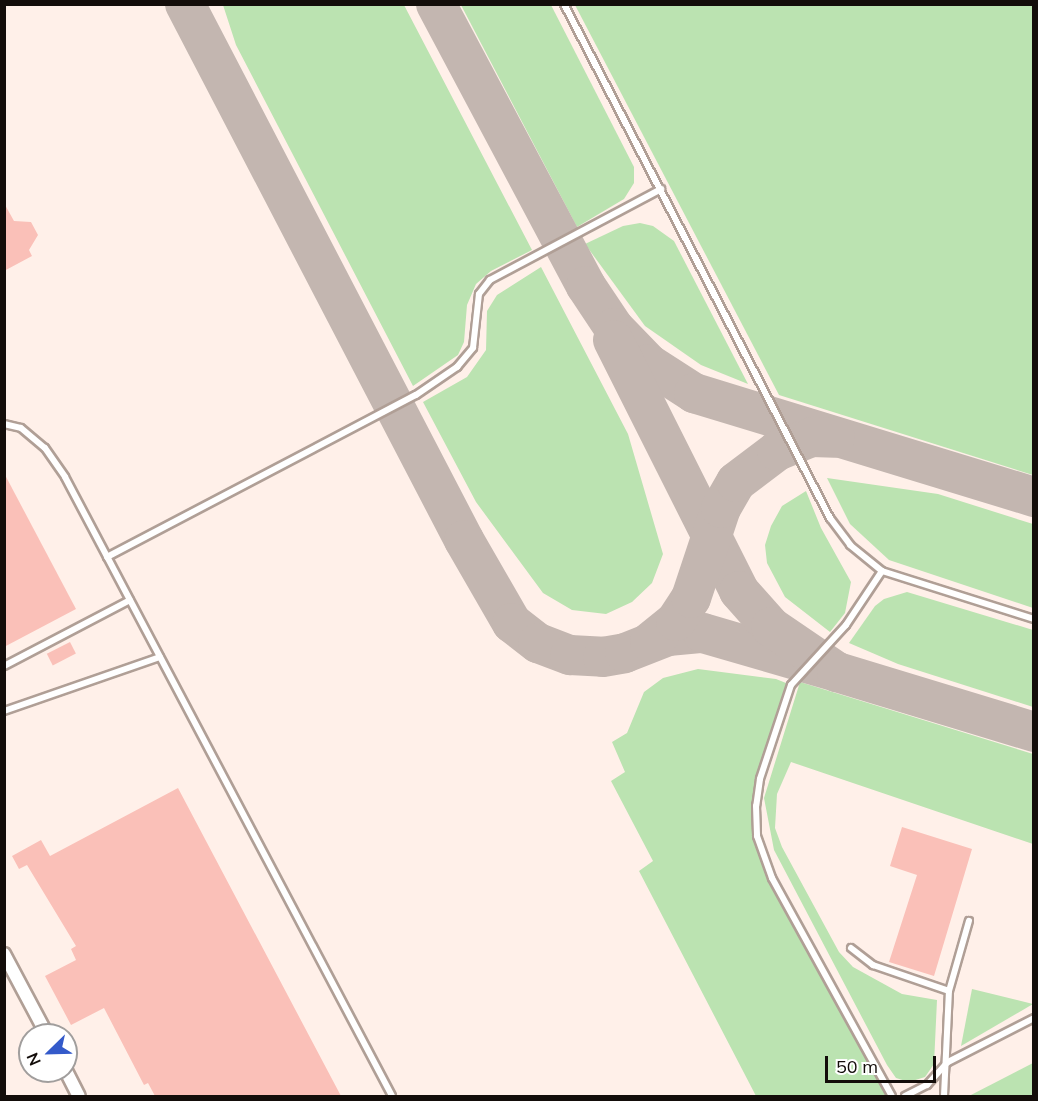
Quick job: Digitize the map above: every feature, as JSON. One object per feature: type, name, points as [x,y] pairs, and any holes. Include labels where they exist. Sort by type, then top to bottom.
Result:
[{"type":"street","points":[[4,954],[41,1023]]},
{"type":"lane","points":[[564,4],[830,518],[850,545],[882,572],[1034,619]]},
{"type":"lane","points":[[107,557],[416,395],[457,367],[473,348],[478,294],[490,280],[661,189]]},
{"type":"lane","points":[[4,424],[21,428],[45,448],[65,477],[392,1096]]},
{"type":"lane","points":[[882,572],[839,633],[791,686],[760,779],[756,806],[757,836],[772,878],[892,1096]]},
{"type":"lane","points":[[4,666],[130,600]]},
{"type":"lane","points":[[4,711],[160,657]]},
{"type":"lane","points":[[944,1096],[948,1062],[949,991],[969,921]]},
{"type":"lane","points":[[851,948],[873,965],[949,991]]},
{"type":"lane","points":[[905,1096],[927,1085],[948,1062],[1034,1018]]},
{"type":"green space","points":[[223,5],[404,5],[532,250],[491,271],[476,284],[467,305],[464,342],[458,355],[413,386],[236,45]]},
{"type":"green space","points":[[461,5],[551,5],[634,167],[634,183],[624,199],[577,227]]},
{"type":"green space","points":[[575,5],[1033,5],[1033,475],[779,395]]},
{"type":"green space","points":[[640,223],[653,226],[674,241],[748,384],[701,365],[645,326],[585,244],[623,226]]},
{"type":"green space","points":[[541,267],[628,434],[663,554],[652,583],[632,602],[606,614],[572,610],[543,593],[476,502],[423,402],[467,377],[486,350],[487,311],[497,295]]},
{"type":"green space","points":[[827,478],[938,494],[1033,524],[1033,608],[889,560],[850,524]]},
{"type":"green space","points":[[806,491],[821,528],[851,582],[845,613],[830,632],[785,597],[767,563],[765,545],[771,526],[782,506]]},
{"type":"green space","points":[[907,592],[1033,630],[1033,707],[898,664],[849,643],[875,606],[884,599]]},
{"type":"green space","points":[[698,669],[776,679],[791,685],[760,779],[757,836],[772,878],[892,1096],[756,1096],[639,871],[653,861],[611,781],[625,772],[612,742],[627,733],[644,692],[663,678]]},
{"type":"green space","points":[[800,682],[1033,754],[1033,844],[791,762],[777,794],[775,828],[782,847],[839,952],[853,967],[902,994],[937,1000],[934,1064],[925,1077],[909,1082],[896,1078],[887,1065],[774,850],[764,798]]},
{"type":"green space","points":[[972,989],[1033,1004],[961,1046]]},
{"type":"green space","points":[[1033,1063],[1033,1096],[969,1096]]},
{"type":"building","points":[[4,203],[14,221],[31,222],[38,235],[29,250],[32,256],[4,271]]},
{"type":"building","points":[[4,473],[76,609],[4,647]]},
{"type":"building","points":[[70,642],[76,654],[53,665],[47,654]]},
{"type":"building","points":[[178,788],[341,1096],[155,1096],[148,1083],[144,1085],[104,1008],[75,1023],[70,1023],[45,976],[76,960],[71,949],[76,946],[27,865],[19,869],[12,856],[41,840],[50,856]]},
{"type":"building","points":[[902,827],[972,849],[934,976],[889,962],[917,875],[890,866]]},
{"type":"taxiway","points":[[185,4],[464,540],[512,623],[538,643],[570,655],[603,657],[625,653],[668,636],[703,633],[837,672]]},
{"type":"taxiway","points":[[436,4],[586,286],[614,328],[649,364],[694,393],[1034,497]]},
{"type":"taxiway","points":[[613,340],[739,591],[771,627],[837,672],[1034,732]]},
{"type":"taxiway","points":[[650,642],[676,621],[691,598],[721,508],[736,482],[777,451],[812,437],[835,438]]}]
